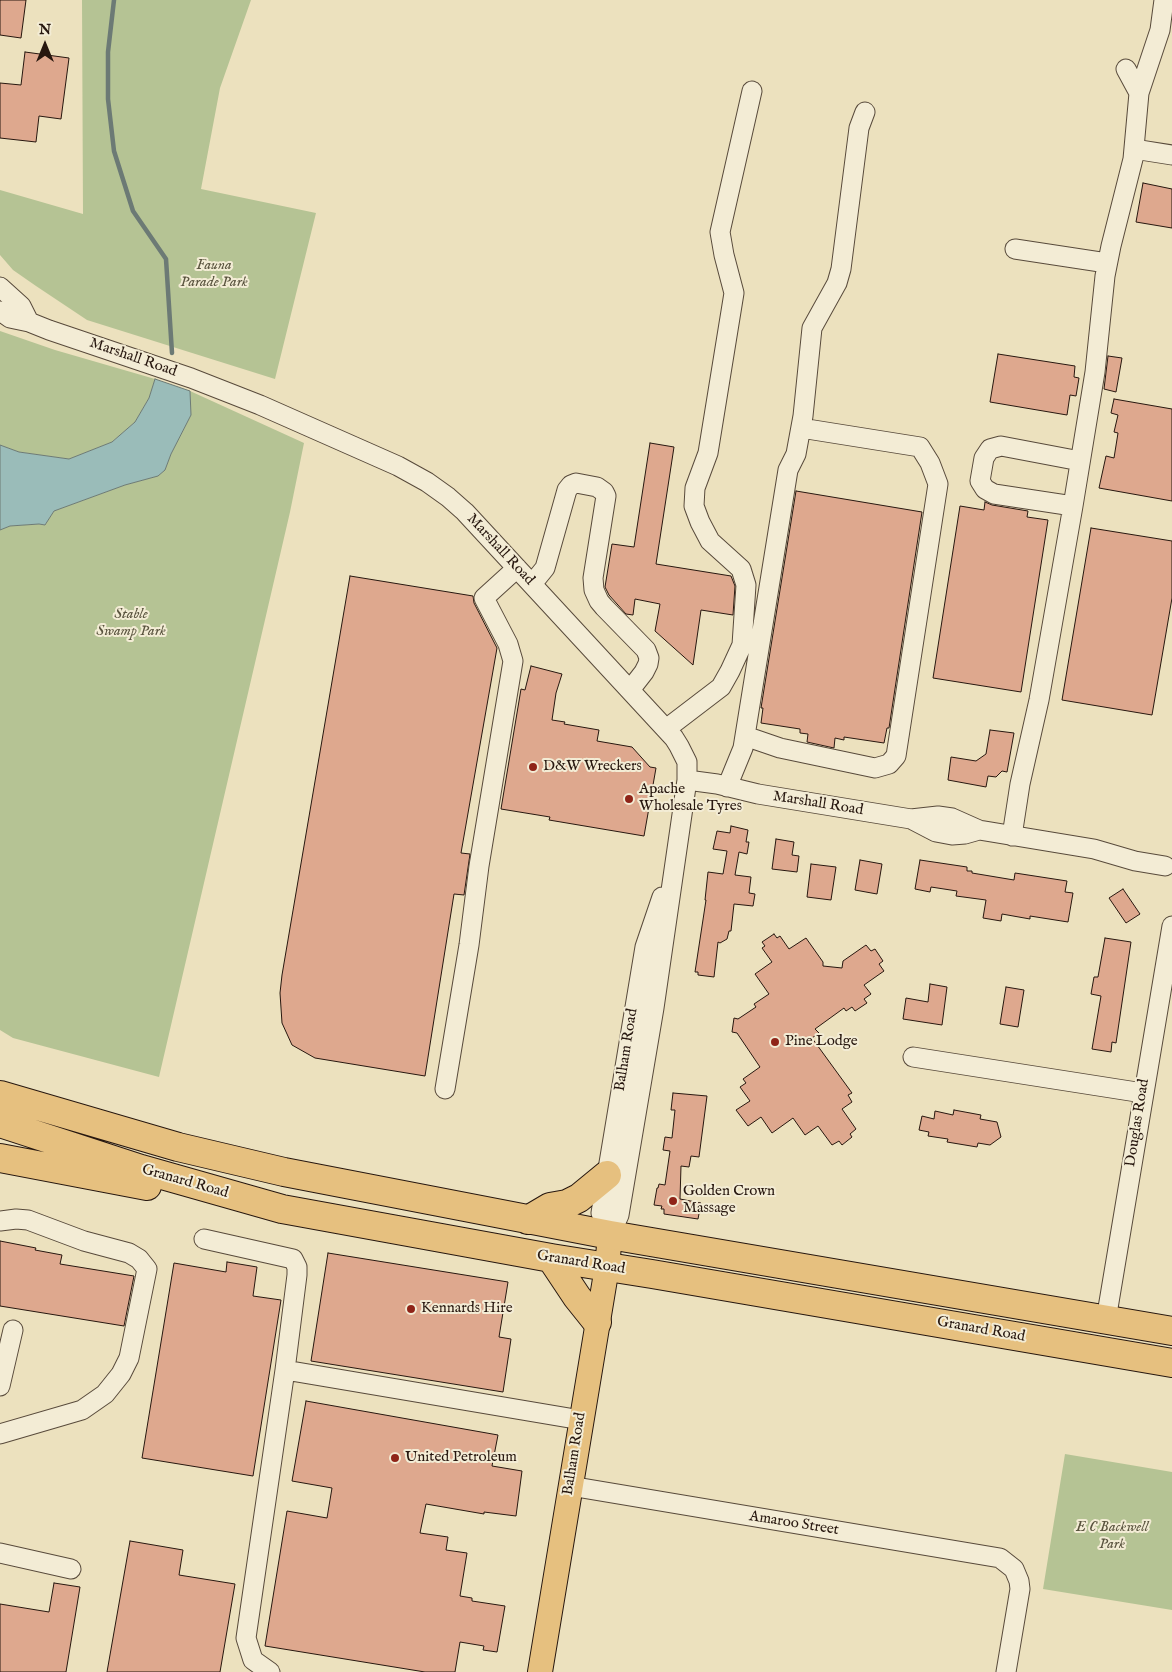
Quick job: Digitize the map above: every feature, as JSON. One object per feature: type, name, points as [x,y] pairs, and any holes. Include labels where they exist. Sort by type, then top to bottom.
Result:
[{"type":"highway","points":[[0,1086],[67,1116]]},
{"type":"highway","name":"Granard Road","points":[[0,1095],[178,1147],[284,1172],[610,1235],[1172,1331]]},
{"type":"highway","name":"Granard Road","points":[[0,1123],[141,1169],[282,1209],[551,1258],[1172,1362]]},
{"type":"highway","points":[[0,1160],[282,1209]]},
{"type":"highway","points":[[528,1220],[550,1207],[567,1204],[579,1198],[607,1175]]},
{"type":"highway","points":[[551,1258],[577,1297],[597,1322]]},
{"type":"main road","name":"Balham Road","points":[[540,1672],[607,1267],[610,1235]]},
{"type":"street","points":[[1012,836],[1020,784],[1039,700],[1073,506],[1095,372],[1107,263],[1134,149],[1139,93],[1160,30],[1164,0]]},
{"type":"street","points":[[1126,69],[1139,93]]},
{"type":"street","points":[[666,729],[721,687],[742,645],[746,585],[741,569],[710,541],[694,506],[695,488],[708,453],[734,293],[720,232],[752,91]]},
{"type":"street","points":[[727,787],[743,748],[788,470],[796,454],[801,428],[812,328],[837,283],[841,269],[859,128],[865,112]]},
{"type":"street","points":[[1134,149],[1172,155]]},
{"type":"street","points":[[1016,249],[1107,263]]},
{"type":"street","points":[[0,287],[22,306],[30,322]]},
{"type":"street","name":"Marshall Road","points":[[0,311],[10,318],[30,322],[191,378],[260,405],[406,470],[448,497],[465,512],[674,738],[687,762],[687,780],[758,794],[912,819],[936,832],[952,835],[979,830],[1094,849],[1136,861],[1170,867]]},
{"type":"street","points":[[745,736],[780,748],[875,768],[889,764],[896,756],[938,484],[930,463],[920,447],[801,428]]},
{"type":"street","points":[[1073,506],[994,494],[985,489],[980,481],[984,458],[990,449],[1001,446],[1080,461]]},
{"type":"street","points":[[532,584],[545,568],[571,485],[576,483],[596,487],[604,492],[606,496],[593,578],[594,590],[604,608],[646,650],[649,658],[644,672],[630,690]]},
{"type":"street","points":[[445,1090],[513,661],[508,644],[484,598],[517,568]]},
{"type":"street","name":"Balham Road","points":[[610,1235],[619,1215],[654,1008],[687,780]]},
{"type":"street","name":"Balham Road","points":[[610,1235],[601,1213],[645,947],[673,868]]},
{"type":"street","name":"Douglas Road","points":[[1106,1320],[1172,926]]},
{"type":"street","points":[[913,1057],[1143,1093]]},
{"type":"street","points":[[0,1222],[16,1219],[28,1220],[129,1254],[139,1260],[146,1269],[130,1358],[122,1374],[105,1394],[82,1410],[0,1434]]},
{"type":"street","points":[[204,1239],[293,1260],[297,1267],[285,1370],[246,1638],[253,1660],[270,1672]]},
{"type":"street","points":[[0,1386],[13,1330]]},
{"type":"street","points":[[285,1370],[581,1420]]},
{"type":"street","name":"Amaroo Street","points":[[570,1486],[992,1556],[1004,1560],[1014,1570],[1019,1581],[1020,1595],[1006,1672]]},
{"type":"street","points":[[0,1552],[71,1568]]},
{"type":"green space","name":"Fauna Parade Park","points":[[82,0],[251,0],[220,88],[201,189],[316,213],[275,379],[87,320],[13,270],[0,255],[0,190],[83,214]]},
{"type":"green space","points":[[0,331],[55,350],[155,379],[149,398],[135,422],[112,442],[69,459],[19,452],[0,445]]},
{"type":"green space","name":"Stable Swamp Park","points":[[190,391],[304,443],[290,512],[159,1077],[13,1038],[0,1030],[0,530],[10,526],[45,525],[54,511],[125,485],[158,476],[165,470],[191,415]]},
{"type":"green space","name":"E C Backwell Park","points":[[1065,1454],[1172,1472],[1172,1610],[1043,1589]]},
{"type":"water","points":[[155,379],[190,391],[191,415],[165,470],[158,476],[125,485],[54,511],[45,525],[10,526],[0,530],[0,445],[19,452],[69,459],[112,442],[135,422],[149,398]]},
{"type":"building","points":[[0,0],[26,0],[21,38],[0,35]]},
{"type":"building","points":[[25,52],[69,58],[61,119],[39,116],[36,142],[0,138],[0,83],[21,85]]},
{"type":"building","points":[[1143,183],[1172,189],[1172,228],[1136,222]]},
{"type":"building","points":[[998,354],[1075,366],[1074,377],[1079,378],[1076,396],[1070,395],[1067,415],[990,402]]},
{"type":"building","points":[[1108,356],[1122,358],[1116,392],[1104,389]]},
{"type":"building","points":[[1114,399],[1172,409],[1172,501],[1099,488],[1106,456],[1114,458],[1118,433],[1114,432],[1118,415],[1111,413]]},
{"type":"building","points":[[650,443],[674,447],[656,564],[731,576],[735,586],[733,615],[701,610],[693,665],[655,631],[660,604],[635,599],[633,615],[626,614],[609,595],[605,587],[612,544],[634,547]]},
{"type":"building","points":[[796,491],[922,512],[889,728],[887,728],[884,743],[844,737],[844,740],[835,738],[834,748],[807,742],[808,734],[800,733],[800,729],[761,723],[763,708],[761,708]]},
{"type":"building","points":[[985,502],[992,505],[1028,511],[1027,517],[1048,520],[1021,692],[933,678],[960,506],[984,510]]},
{"type":"building","points":[[1091,528],[1172,541],[1172,598],[1152,715],[1062,700]]},
{"type":"building","points":[[350,576],[473,596],[474,603],[497,648],[461,853],[470,854],[464,895],[454,894],[425,1076],[315,1058],[292,1045],[282,1023],[280,993],[282,975]]},
{"type":"building","points":[[531,666],[562,674],[556,693],[552,720],[599,730],[597,741],[632,747],[650,767],[656,768],[644,836],[549,820],[550,817],[501,809],[521,689],[525,690]]},
{"type":"building","points":[[990,730],[1014,733],[1007,772],[1002,771],[996,777],[988,776],[986,787],[948,780],[951,757],[976,761],[986,754]]},
{"type":"building","points":[[731,826],[748,830],[747,854],[739,852],[735,875],[751,877],[749,893],[755,894],[753,906],[734,904],[731,931],[729,931],[727,939],[720,943],[718,942],[714,977],[698,975],[698,972],[695,972],[706,900],[708,872],[723,874],[727,851],[713,849],[717,831],[730,833]]},
{"type":"building","points":[[776,839],[794,842],[792,855],[799,856],[797,872],[772,869]]},
{"type":"building","points":[[860,860],[882,864],[877,894],[855,890]]},
{"type":"building","points":[[920,860],[967,867],[967,871],[972,871],[972,873],[1014,880],[1015,873],[1067,881],[1065,892],[1073,893],[1068,922],[1030,916],[1030,919],[1002,914],[1001,921],[983,918],[986,900],[956,896],[957,891],[931,887],[930,892],[915,889]]},
{"type":"building","points":[[811,864],[836,867],[831,900],[807,897]]},
{"type":"building","points":[[1123,889],[1140,914],[1126,923],[1109,898]]},
{"type":"building","name":"Pine Lodge","points":[[774,934],[777,938],[780,936],[789,949],[806,938],[823,962],[823,966],[842,968],[843,961],[866,945],[871,951],[875,949],[883,961],[879,964],[884,971],[864,985],[871,994],[864,999],[867,1003],[855,1011],[852,1007],[846,1011],[844,1008],[815,1029],[819,1033],[812,1038],[852,1093],[848,1095],[852,1102],[842,1109],[856,1129],[850,1134],[852,1137],[842,1145],[839,1141],[832,1145],[818,1126],[805,1135],[793,1118],[772,1133],[761,1117],[748,1126],[736,1110],[750,1101],[740,1087],[746,1083],[743,1079],[760,1067],[737,1033],[732,1032],[734,1018],[738,1019],[756,1007],[754,1004],[769,994],[755,974],[772,962],[762,948],[765,946],[762,942]]},
{"type":"building","points":[[1105,938],[1131,942],[1116,1043],[1112,1042],[1111,1052],[1092,1049],[1101,996],[1091,994],[1094,977],[1098,977]]},
{"type":"building","points":[[930,984],[947,987],[942,1025],[903,1019],[906,998],[928,1002]]},
{"type":"building","points":[[1006,987],[1024,990],[1018,1027],[1000,1024]]},
{"type":"building","points":[[673,1093],[707,1096],[699,1157],[691,1156],[689,1167],[681,1166],[680,1199],[701,1203],[698,1219],[664,1214],[664,1209],[661,1209],[662,1206],[654,1205],[659,1184],[665,1185],[670,1151],[663,1150],[665,1137],[672,1138],[675,1110],[671,1110]]},
{"type":"building","points":[[954,1110],[981,1115],[980,1119],[997,1122],[1001,1137],[990,1145],[978,1143],[977,1147],[947,1142],[948,1139],[928,1136],[929,1132],[919,1130],[922,1116],[934,1119],[935,1111],[953,1115]]},
{"type":"building","points":[[0,1241],[62,1255],[60,1264],[134,1276],[124,1326],[0,1306]]},
{"type":"building","name":"Kennards Hire","points":[[328,1253],[508,1282],[499,1337],[511,1339],[503,1392],[311,1361]]},
{"type":"building","points":[[227,1262],[257,1267],[253,1296],[281,1300],[253,1476],[142,1458],[174,1263],[226,1272]]},
{"type":"building","points":[[306,1401],[498,1435],[492,1466],[522,1471],[516,1516],[484,1512],[484,1514],[426,1504],[420,1533],[448,1537],[446,1550],[467,1553],[460,1596],[472,1598],[472,1601],[505,1606],[497,1652],[483,1650],[484,1646],[460,1642],[455,1672],[425,1672],[265,1646],[287,1511],[327,1518],[332,1488],[292,1481]]},
{"type":"building","points":[[130,1541],[183,1550],[179,1575],[235,1584],[220,1672],[107,1672]]},
{"type":"building","points":[[54,1583],[80,1587],[66,1672],[0,1672],[0,1604],[49,1612]]},
{"type":"waterway","points":[[114,0],[108,52],[108,99],[114,151],[133,211],[166,259],[172,353]]},
{"type":"place","name":"D&W Wreckers","points":[[533,767]]},
{"type":"place","name":"Apache Wholesale Tyres","points":[[629,799]]},
{"type":"place","name":"Pine Lodge","points":[[775,1042]]},
{"type":"place","name":"Golden Crown Massage","points":[[673,1201]]},
{"type":"place","name":"Kennards Hire","points":[[411,1309]]},
{"type":"place","name":"United Petroleum","points":[[395,1458]]}]
